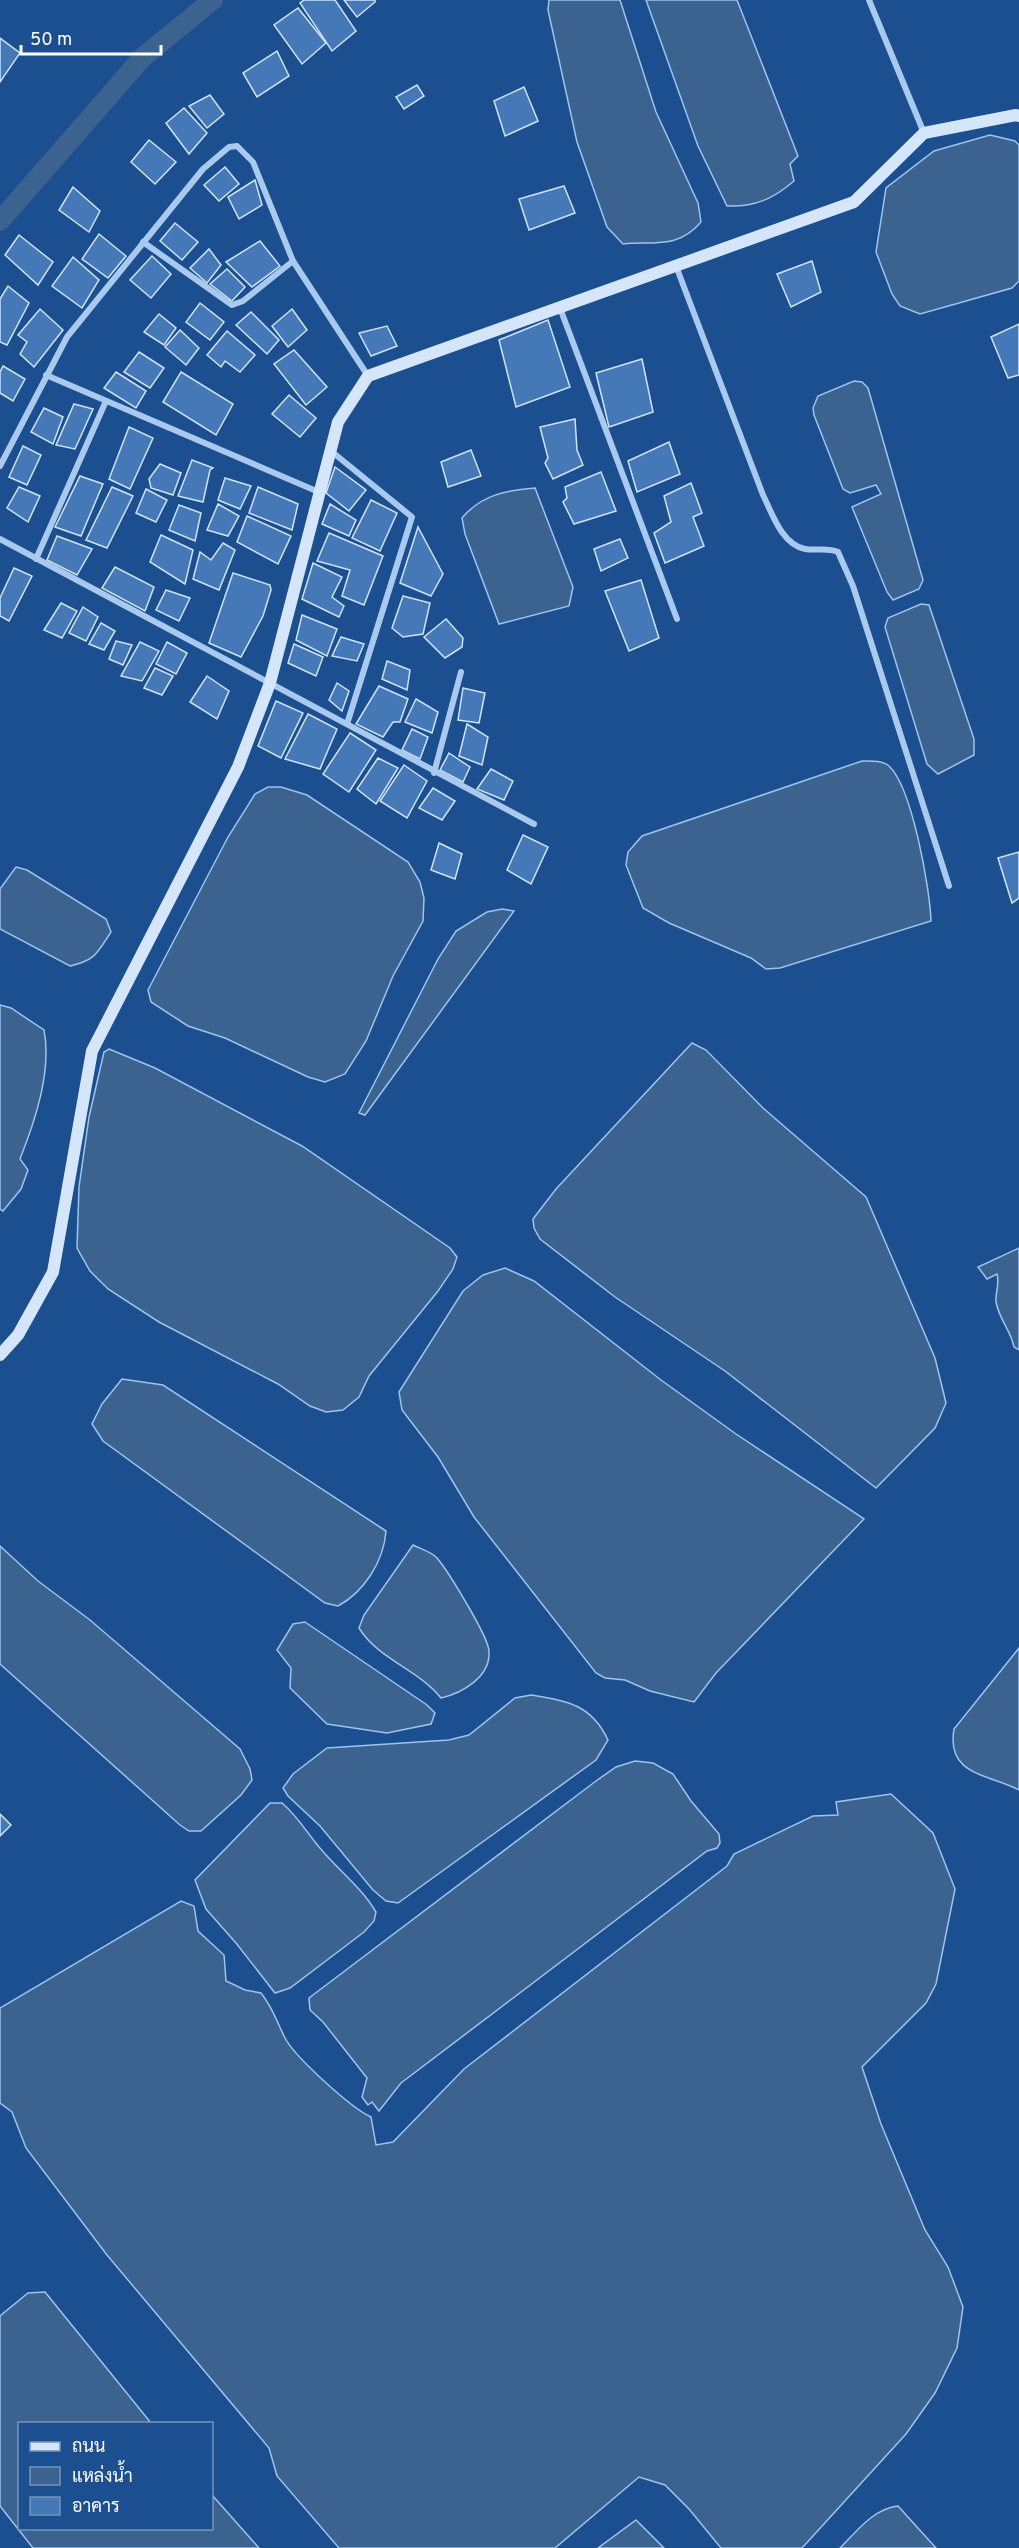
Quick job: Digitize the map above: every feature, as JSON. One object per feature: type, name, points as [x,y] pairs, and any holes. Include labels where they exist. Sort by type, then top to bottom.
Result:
[{"type":"street","points":[[869,0],[924,134]]},
{"type":"street","points":[[0,1355],[18,1335],[53,1272],[92,1051],[238,767],[270,683],[338,422],[368,376],[854,202],[924,134],[1019,116]]},
{"type":"street","points":[[0,466],[67,337],[203,169],[229,147],[237,146],[252,162],[294,261],[368,376]]},
{"type":"street","points":[[144,242],[232,305],[243,301],[294,261]]},
{"type":"street","points":[[676,266],[763,495],[780,528],[792,543],[805,549],[820,548],[838,552],[850,578],[949,886]]},
{"type":"street","points":[[560,308],[677,619]]},
{"type":"street","points":[[46,375],[321,493]]},
{"type":"street","points":[[36,560],[106,401]]},
{"type":"street","points":[[331,451],[412,517],[347,724]]},
{"type":"street","points":[[0,539],[347,724],[434,773],[534,824]]},
{"type":"street","points":[[434,773],[461,672]]},
{"type":"water","points":[[549,0],[620,0],[656,112],[698,203],[701,222],[692,231],[665,242],[623,244],[607,227],[577,142],[548,10]]},
{"type":"water","points":[[646,0],[737,0],[798,156],[790,164],[794,181],[763,201],[727,206],[698,146]]},
{"type":"water","points":[[990,135],[1015,141],[1019,145],[1019,281],[1012,288],[920,314],[900,306],[892,294],[876,252],[886,188],[934,151]]},
{"type":"water","points":[[854,381],[862,382],[868,388],[923,580],[919,589],[893,600],[887,592],[852,507],[881,494],[876,485],[850,493],[843,489],[814,415],[813,408],[818,396]]},
{"type":"water","points":[[535,488],[573,587],[569,606],[499,624],[465,534],[462,518],[477,504],[495,495]]},
{"type":"water","points":[[921,604],[929,605],[974,739],[974,755],[938,774],[927,764],[885,627],[888,618]]},
{"type":"water","points":[[862,761],[879,762],[889,766],[905,795],[923,863],[931,921],[780,968],[766,969],[751,958],[669,923],[643,908],[626,865],[628,852],[642,836]]},
{"type":"water","points":[[268,787],[281,787],[307,795],[408,862],[420,882],[424,898],[423,921],[393,976],[366,1041],[345,1074],[325,1082],[308,1077],[225,1038],[188,1026],[151,1002],[148,990],[228,837],[255,794]]},
{"type":"water","points":[[16,867],[27,870],[106,919],[111,932],[95,955],[70,966],[0,929],[0,889]]},
{"type":"water","points":[[502,909],[514,911],[365,1115],[359,1113],[438,959],[456,931],[487,912]]},
{"type":"water","points":[[0,1005],[11,1008],[44,1030],[46,1046],[41,1096],[20,1159],[28,1170],[21,1189],[3,1211],[0,1209]]},
{"type":"water","points":[[692,1043],[706,1050],[763,1108],[866,1197],[935,1358],[946,1403],[935,1428],[876,1488],[725,1371],[615,1297],[540,1239],[534,1228],[533,1219],[556,1189]]},
{"type":"water","points":[[109,1049],[155,1068],[302,1146],[450,1248],[457,1257],[453,1269],[438,1291],[369,1376],[359,1397],[343,1410],[326,1412],[310,1406],[278,1384],[159,1322],[108,1289],[90,1271],[77,1248],[79,1187],[89,1117],[104,1052]]},
{"type":"water","points":[[1019,1248],[1019,1350],[1014,1347],[996,1302],[997,1274],[987,1279],[978,1267]]},
{"type":"water","points":[[505,1268],[534,1281],[661,1380],[736,1434],[864,1519],[716,1673],[694,1702],[650,1691],[625,1680],[605,1678],[596,1673],[474,1517],[438,1457],[402,1410],[399,1392],[463,1291],[483,1275]]},
{"type":"water","points":[[122,1379],[163,1385],[386,1531],[377,1564],[364,1584],[338,1606],[325,1603],[103,1441],[92,1424],[102,1404]]},
{"type":"water","points":[[413,1545],[437,1558],[475,1618],[489,1651],[485,1669],[474,1682],[458,1692],[441,1698],[421,1679],[377,1648],[359,1628],[364,1615]]},
{"type":"water","points":[[0,1546],[38,1581],[90,1620],[240,1749],[250,1769],[252,1780],[241,1795],[201,1831],[189,1831],[180,1825],[0,1664]]},
{"type":"water","points":[[305,1622],[427,1705],[435,1713],[431,1724],[387,1733],[327,1724],[290,1688],[291,1668],[277,1650],[293,1624]]},
{"type":"water","points":[[1019,1648],[1019,1790],[983,1776],[963,1765],[953,1744],[954,1729]]},
{"type":"water","points":[[531,1695],[567,1702],[577,1706],[594,1719],[608,1740],[596,1760],[398,1903],[386,1901],[373,1890],[320,1826],[288,1796],[283,1788],[293,1774],[327,1748],[449,1740],[469,1735],[515,1698]]},
{"type":"water","points":[[635,1761],[653,1763],[673,1774],[691,1801],[719,1834],[720,1843],[717,1848],[707,1851],[401,2083],[379,2111],[372,2102],[368,2105],[362,2097],[367,2078],[323,2022],[310,2010],[309,1998],[596,1781],[616,1767]]},
{"type":"water","points":[[891,1794],[933,1833],[955,1889],[936,1984],[926,2003],[862,2067],[881,2124],[925,2230],[948,2267],[963,2307],[957,2348],[935,2393],[906,2434],[802,2548],[721,2548],[689,2509],[665,2485],[639,2477],[555,2548],[339,2548],[277,2476],[269,2448],[107,2255],[26,2148],[12,2112],[0,2103],[0,2008],[181,1901],[194,1906],[198,1931],[224,1955],[226,1981],[245,1990],[261,1993],[285,2038],[300,2057],[338,2093],[371,2117],[376,2145],[393,2142],[464,2069],[727,1866],[734,1854],[813,1816],[838,1815],[836,1802]]},
{"type":"water","points":[[270,1803],[282,1803],[292,1812],[322,1851],[370,1902],[376,1912],[374,1921],[364,1932],[290,1988],[275,1993],[206,1909],[195,1880]]},
{"type":"water","points":[[45,2292],[150,2422],[18,2422],[18,2529],[0,2506],[0,2316],[28,2293]]},
{"type":"water","points":[[213,2496],[259,2548],[33,2548],[19,2530],[213,2530]]},
{"type":"water","points":[[898,2506],[936,2548],[840,2548],[873,2516]]},
{"type":"water","points":[[636,2520],[664,2548],[598,2548]]},
{"type":"building","points":[[304,0],[335,0],[356,31],[332,51],[300,3]]},
{"type":"building","points":[[344,0],[375,0],[375,2],[357,17]]},
{"type":"building","points":[[298,8],[326,43],[302,64],[274,25]]},
{"type":"building","points":[[0,38],[20,53],[0,82]]},
{"type":"building","points":[[277,51],[289,76],[257,97],[243,73]]},
{"type":"building","points":[[417,85],[424,96],[404,109],[396,97]]},
{"type":"building","points":[[524,87],[538,121],[505,136],[494,101]]},
{"type":"building","points":[[210,95],[224,114],[207,128],[189,106]]},
{"type":"building","points":[[184,108],[207,133],[189,154],[166,123]]},
{"type":"building","points":[[149,140],[176,162],[155,184],[131,162]]},
{"type":"building","points":[[225,167],[239,184],[219,201],[204,185]]},
{"type":"building","points":[[255,180],[262,205],[239,219],[228,197]]},
{"type":"building","points":[[564,186],[575,213],[529,230],[519,199]]},
{"type":"building","points":[[73,187],[100,211],[89,232],[59,210]]},
{"type":"building","points":[[175,223],[198,242],[182,260],[160,241]]},
{"type":"building","points":[[99,234],[126,256],[108,278],[82,259]]},
{"type":"building","points":[[19,235],[53,262],[38,285],[5,255]]},
{"type":"building","points":[[260,241],[280,266],[252,287],[226,262]]},
{"type":"building","points":[[209,249],[221,265],[207,283],[190,268]]},
{"type":"building","points":[[152,256],[171,274],[151,298],[130,280]]},
{"type":"building","points":[[73,257],[99,280],[82,308],[52,286]]},
{"type":"building","points":[[812,261],[821,292],[791,307],[777,274]]},
{"type":"building","points":[[227,269],[245,287],[232,301],[210,284]]},
{"type":"building","points":[[8,286],[29,303],[7,345],[0,342],[0,299]]},
{"type":"building","points":[[200,303],[224,322],[210,340],[186,322]]},
{"type":"building","points":[[40,309],[63,330],[34,367],[20,354],[27,342],[18,335]]},
{"type":"building","points":[[292,309],[307,330],[288,347],[272,326]]},
{"type":"building","points":[[251,312],[279,340],[267,354],[236,325]]},
{"type":"building","points":[[159,314],[176,328],[164,345],[144,332]]},
{"type":"building","points":[[548,320],[570,387],[516,407],[499,340]]},
{"type":"building","points":[[1019,324],[1019,375],[1008,378],[991,337]]},
{"type":"building","points":[[387,326],[397,346],[371,356],[359,333]]},
{"type":"building","points":[[180,330],[199,348],[186,365],[165,347]]},
{"type":"building","points":[[227,331],[255,355],[240,372],[225,361],[221,367],[207,355]]},
{"type":"building","points":[[294,350],[327,387],[306,405],[274,364]]},
{"type":"building","points":[[139,352],[164,368],[150,388],[124,372]]},
{"type":"building","points":[[642,359],[653,412],[609,427],[596,373]]},
{"type":"building","points":[[3,366],[25,379],[13,401],[0,393],[0,372]]},
{"type":"building","points":[[116,372],[146,391],[136,408],[104,388]]},
{"type":"building","points":[[181,372],[233,404],[216,435],[163,402]]},
{"type":"building","points":[[289,395],[316,418],[300,437],[272,414]]},
{"type":"building","points":[[74,404],[93,409],[75,449],[56,445]]},
{"type":"building","points":[[44,408],[63,417],[53,444],[31,432]]},
{"type":"building","points":[[575,419],[577,450],[583,465],[553,479],[545,463],[548,458],[540,427]]},
{"type":"building","points":[[129,427],[153,438],[130,489],[109,479]]},
{"type":"building","points":[[669,442],[680,474],[637,492],[628,461]]},
{"type":"building","points":[[23,446],[41,455],[27,485],[9,477]]},
{"type":"building","points":[[471,450],[481,476],[448,487],[441,462]]},
{"type":"building","points":[[192,460],[213,468],[210,470],[203,502],[178,496]]},
{"type":"building","points":[[160,464],[181,473],[173,495],[151,488],[149,479]]},
{"type":"building","points":[[335,467],[366,490],[349,511],[326,493]]},
{"type":"building","points":[[601,472],[616,511],[574,524],[563,502],[567,498],[565,487]]},
{"type":"building","points":[[80,476],[103,484],[81,536],[55,527]]},
{"type":"building","points":[[225,478],[251,486],[240,509],[218,500]]},
{"type":"building","points":[[691,483],[702,513],[693,517],[704,546],[665,563],[654,533],[671,522],[664,496]]},
{"type":"building","points":[[19,487],[40,496],[28,522],[7,508]]},
{"type":"building","points":[[112,487],[133,496],[107,548],[86,540]]},
{"type":"building","points":[[258,487],[298,504],[292,530],[249,513]]},
{"type":"building","points":[[146,489],[167,500],[156,522],[136,513]]},
{"type":"building","points":[[371,500],[397,513],[380,551],[352,538]]},
{"type":"building","points":[[218,504],[239,516],[228,536],[207,530]]},
{"type":"building","points":[[330,504],[356,520],[349,536],[322,524]]},
{"type":"building","points":[[179,505],[201,513],[195,541],[169,530]]},
{"type":"building","points":[[247,516],[291,536],[278,564],[237,542]]},
{"type":"building","points":[[418,527],[443,574],[431,596],[400,583]]},
{"type":"building","points":[[329,533],[383,556],[364,605],[342,596],[350,570],[317,561]]},
{"type":"building","points":[[161,535],[193,550],[185,584],[150,562]]},
{"type":"building","points":[[57,536],[92,549],[77,575],[47,560]]},
{"type":"building","points":[[620,539],[628,558],[601,571],[594,549]]},
{"type":"building","points":[[223,543],[235,550],[219,590],[193,579],[200,552],[211,560]]},
{"type":"building","points":[[313,563],[342,577],[332,597],[344,606],[339,617],[302,599]]},
{"type":"building","points":[[115,567],[154,587],[145,611],[102,588]]},
{"type":"building","points":[[14,568],[32,576],[9,621],[0,616],[0,598]]},
{"type":"building","points":[[233,573],[270,585],[271,590],[263,616],[241,657],[209,643]]},
{"type":"building","points":[[641,580],[659,638],[629,651],[605,591]]},
{"type":"building","points":[[166,590],[190,598],[179,621],[156,610]]},
{"type":"building","points":[[403,596],[430,603],[423,634],[403,637],[392,628]]},
{"type":"building","points":[[61,603],[77,611],[62,638],[44,630]]},
{"type":"building","points":[[83,607],[98,617],[86,641],[69,633]]},
{"type":"building","points":[[302,615],[337,629],[327,656],[296,640]]},
{"type":"building","points":[[446,619],[463,638],[462,647],[445,658],[424,637]]},
{"type":"building","points":[[101,623],[115,631],[104,650],[89,644]]},
{"type":"building","points":[[341,637],[364,644],[357,661],[332,656]]},
{"type":"building","points":[[116,641],[132,645],[123,665],[109,659]]},
{"type":"building","points":[[140,642],[159,651],[142,681],[121,676]]},
{"type":"building","points":[[167,642],[187,653],[176,674],[156,664]]},
{"type":"building","points":[[294,644],[323,657],[316,676],[288,663]]},
{"type":"building","points":[[387,661],[410,670],[407,690],[382,679]]},
{"type":"building","points":[[155,668],[173,676],[162,695],[144,688]]},
{"type":"building","points":[[207,676],[229,691],[217,719],[190,702]]},
{"type":"building","points":[[337,683],[349,691],[342,711],[329,700]]},
{"type":"building","points":[[379,686],[408,699],[400,722],[393,722],[383,737],[356,724]]},
{"type":"building","points":[[463,688],[485,693],[479,723],[458,720]]},
{"type":"building","points":[[416,699],[438,712],[432,733],[405,722]]},
{"type":"building","points":[[276,701],[303,713],[281,758],[258,746]]},
{"type":"building","points":[[308,714],[337,729],[320,769],[285,759]]},
{"type":"building","points":[[467,724],[488,737],[482,765],[459,756]]},
{"type":"building","points":[[412,729],[428,737],[420,759],[402,750]]},
{"type":"building","points":[[350,733],[376,750],[349,792],[323,774]]},
{"type":"building","points":[[449,753],[470,767],[463,782],[440,770]]},
{"type":"building","points":[[378,758],[398,768],[376,804],[357,789]]},
{"type":"building","points":[[404,765],[427,781],[407,818],[380,801]]},
{"type":"building","points":[[491,769],[513,781],[504,800],[477,789]]},
{"type":"building","points":[[433,788],[455,801],[442,820],[419,808]]},
{"type":"building","points":[[523,835],[548,847],[531,884],[507,870]]},
{"type":"building","points":[[439,843],[462,854],[455,879],[431,870]]},
{"type":"building","points":[[1019,852],[1019,898],[1012,903],[998,858]]},
{"type":"building","points":[[0,1814],[11,1825],[0,1836]]},
{"type":"waterway","points":[[0,221],[143,57],[213,0]]}]
